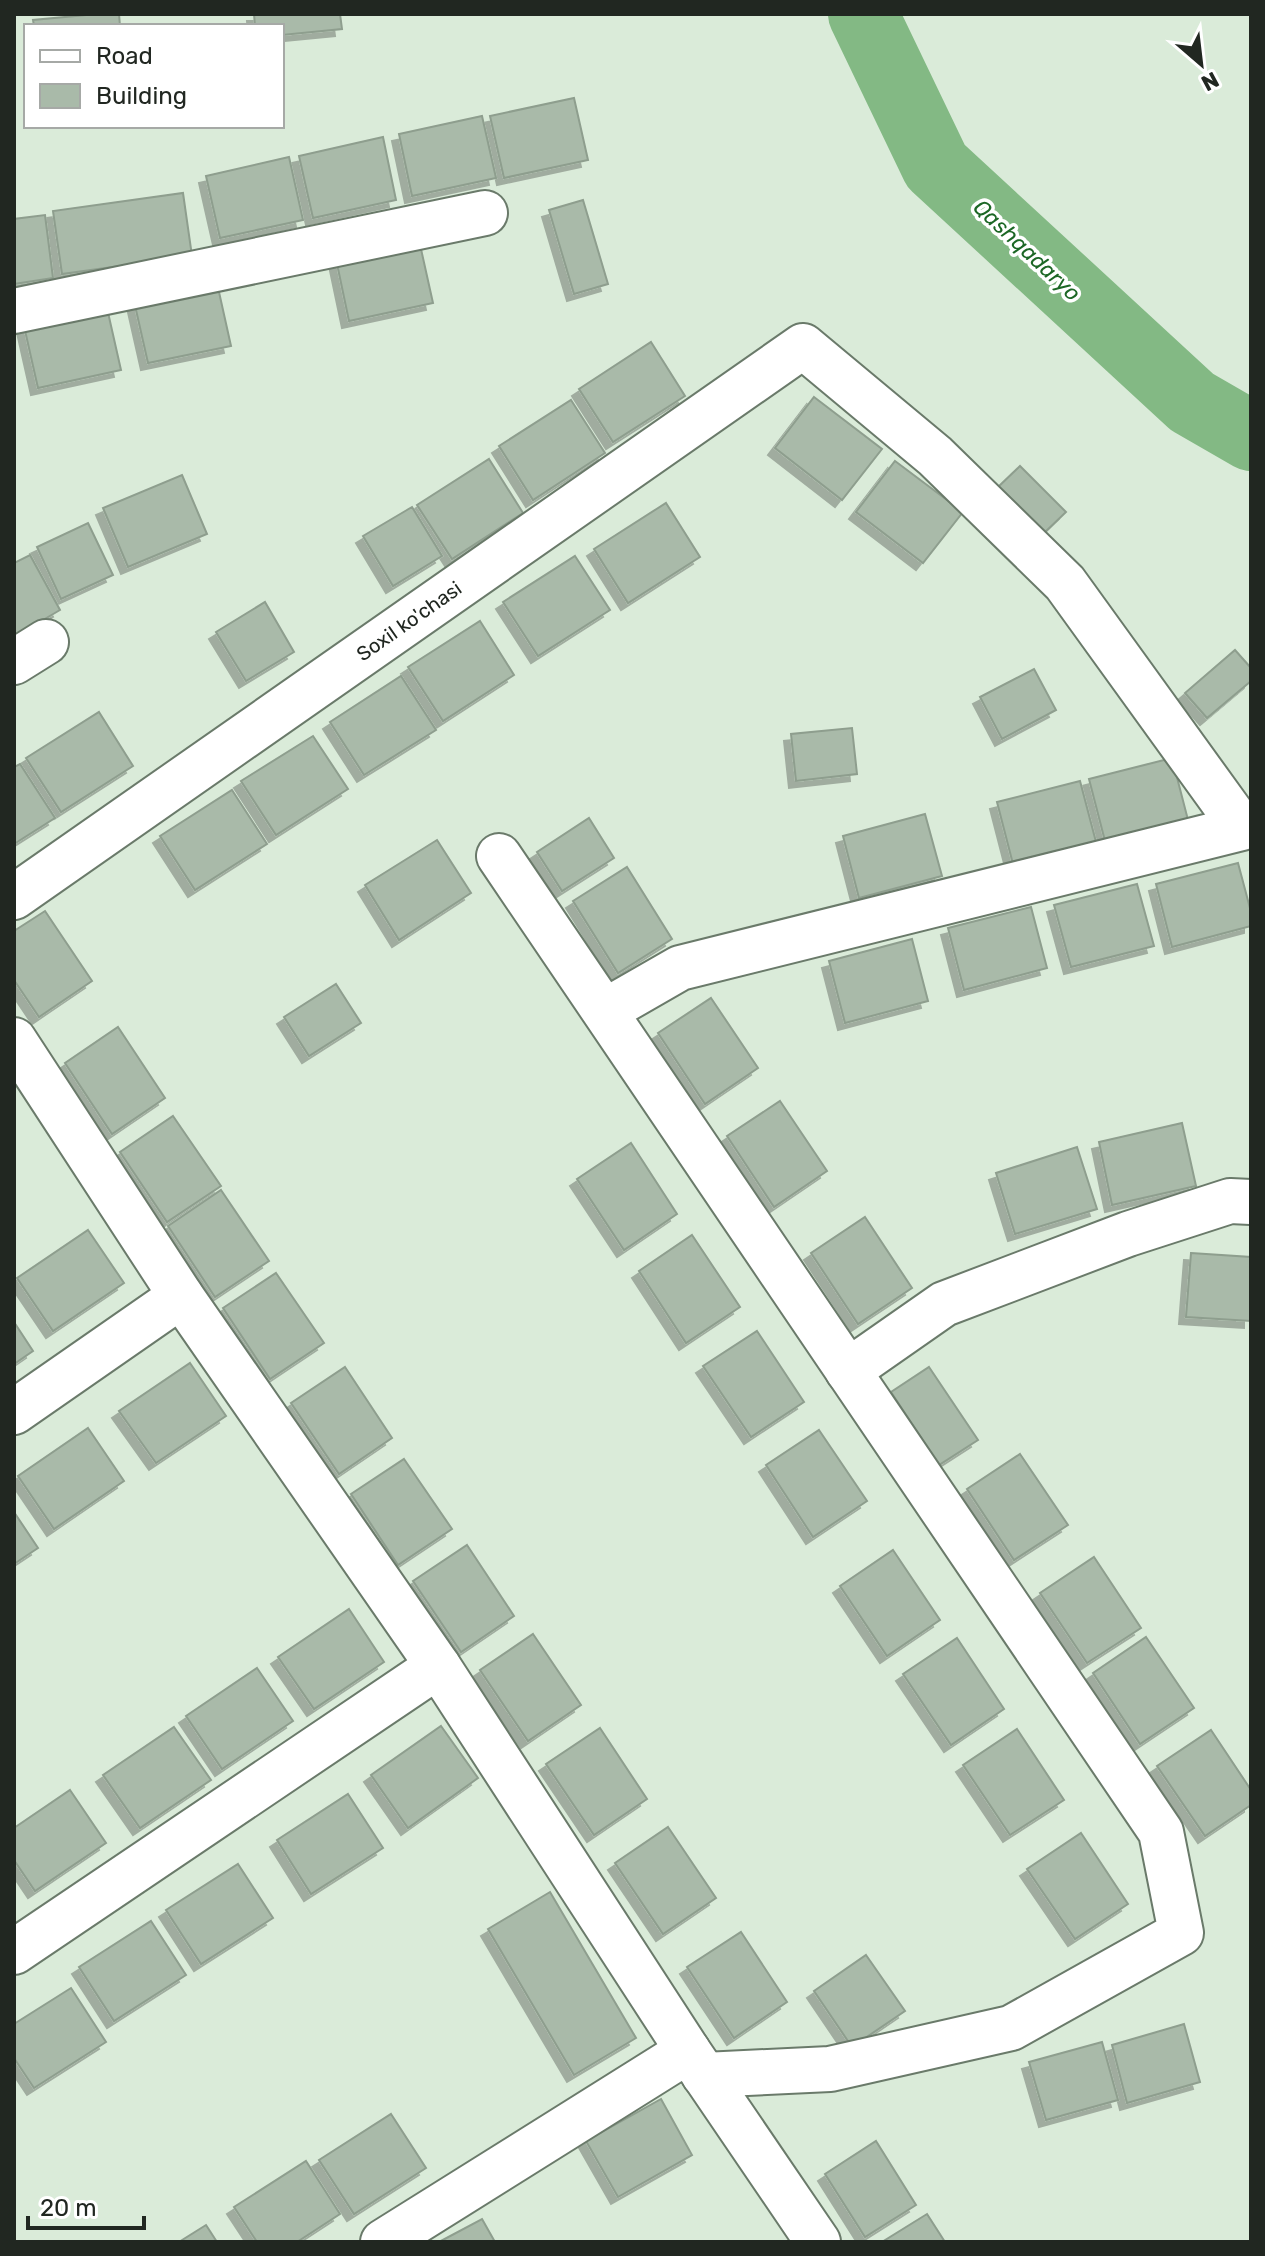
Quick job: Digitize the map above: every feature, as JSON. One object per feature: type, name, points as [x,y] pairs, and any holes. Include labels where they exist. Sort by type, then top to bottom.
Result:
[{"type":"street","points":[[14,311],[485,213]]},
{"type":"street","name":"Soxil ko'chasi","points":[[14,897],[803,346],[935,456],[1065,583],[1242,828],[680,968],[605,1011]]},
{"type":"street","points":[[383,2242],[696,2063],[830,2069],[1011,2028],[1181,1933],[1161,1832],[499,856]]},
{"type":"street","points":[[14,1040],[181,1296],[438,1666],[696,2063],[818,2242]]},
{"type":"street","points":[[848,1371],[944,1304],[1128,1234],[1230,1201],[1251,1202]]},
{"type":"street","points":[[14,1412],[181,1296]]},
{"type":"street","points":[[14,1952],[438,1666]]},
{"type":"building","points":[[119,14],[120,24],[34,24],[33,20]]},
{"type":"building","points":[[254,14],[340,14],[342,29],[284,35],[284,24],[255,24]]},
{"type":"building","points":[[574,98],[588,160],[504,178],[490,116]]},
{"type":"building","points":[[482,116],[496,178],[412,196],[399,134]]},
{"type":"building","points":[[383,137],[396,200],[313,218],[299,156]]},
{"type":"building","points":[[289,157],[303,220],[220,238],[206,176]]},
{"type":"building","points":[[183,193],[192,256],[62,274],[53,211]]},
{"type":"building","points":[[583,200],[608,284],[574,294],[549,210]]},
{"type":"building","points":[[45,215],[53,278],[14,284],[14,219]]},
{"type":"building","points":[[419,240],[433,303],[349,321],[336,259]]},
{"type":"building","points":[[217,283],[231,346],[148,363],[134,301]]},
{"type":"building","points":[[107,308],[121,370],[38,388],[24,326]]},
{"type":"building","points":[[651,342],[685,396],[613,442],[579,389]]},
{"type":"building","points":[[814,397],[882,449],[842,500],[775,448]]},
{"type":"building","points":[[571,400],[605,453],[533,500],[499,446]]},
{"type":"building","points":[[489,459],[523,513],[452,559],[417,505]]},
{"type":"building","points":[[895,461],[963,512],[923,563],[856,512]]},
{"type":"building","points":[[1020,466],[1066,512],[1042,535],[996,489]]},
{"type":"building","points":[[182,475],[207,534],[128,567],[103,508]]},
{"type":"building","points":[[666,503],[700,557],[628,603],[594,549]]},
{"type":"building","points":[[412,507],[442,556],[393,586],[363,536]]},
{"type":"building","points":[[88,523],[113,575],[61,599],[37,547]]},
{"type":"building","points":[[30,555],[60,610],[14,637],[14,563]]},
{"type":"building","points":[[575,556],[610,610],[538,656],[503,602]]},
{"type":"building","points":[[265,602],[294,652],[246,681],[216,632]]},
{"type":"building","points":[[480,621],[514,675],[443,721],[408,667]]},
{"type":"building","points":[[1235,650],[1251,668],[1251,681],[1207,718],[1185,693]]},
{"type":"building","points":[[1034,669],[1056,710],[1002,739],[980,697]]},
{"type":"building","points":[[401,676],[436,730],[364,775],[330,722]]},
{"type":"building","points":[[99,712],[133,766],[61,812],[26,758]]},
{"type":"building","points":[[852,728],[857,774],[796,781],[791,734]]},
{"type":"building","points":[[313,736],[348,789],[276,835],[241,781]]},
{"type":"building","points":[[1172,758],[1188,820],[1105,841],[1089,779]]},
{"type":"building","points":[[20,764],[55,818],[14,844],[14,767]]},
{"type":"building","points":[[1080,781],[1096,842],[1013,864],[997,802]]},
{"type":"building","points":[[232,790],[267,844],[195,890],[160,836]]},
{"type":"building","points":[[925,814],[942,876],[859,898],[843,836]]},
{"type":"building","points":[[589,818],[614,858],[562,891],[537,852]]},
{"type":"building","points":[[437,840],[471,893],[399,940],[365,885]]},
{"type":"building","points":[[1238,863],[1251,912],[1251,926],[1172,947],[1156,884]]},
{"type":"building","points":[[627,867],[672,939],[618,973],[573,901]]},
{"type":"building","points":[[1137,884],[1154,946],[1071,967],[1054,905]]},
{"type":"building","points":[[1031,907],[1047,968],[964,990],[948,928]]},
{"type":"building","points":[[45,911],[92,981],[39,1017],[14,980],[14,931]]},
{"type":"building","points":[[912,939],[928,1001],[845,1023],[829,961]]},
{"type":"building","points":[[336,984],[361,1023],[309,1056],[284,1017]]},
{"type":"building","points":[[711,998],[758,1068],[705,1104],[658,1033]]},
{"type":"building","points":[[118,1027],[165,1098],[112,1134],[65,1063]]},
{"type":"building","points":[[780,1101],[827,1171],[774,1207],[727,1136]]},
{"type":"building","points":[[173,1116],[221,1186],[167,1222],[120,1152]]},
{"type":"building","points":[[1182,1123],[1196,1186],[1112,1205],[1099,1142]]},
{"type":"building","points":[[631,1143],[677,1214],[624,1250],[577,1179]]},
{"type":"building","points":[[1077,1147],[1097,1209],[1015,1234],[996,1173]]},
{"type":"building","points":[[221,1190],[269,1261],[215,1297],[168,1226]]},
{"type":"building","points":[[865,1217],[912,1288],[858,1324],[811,1253]]},
{"type":"building","points":[[88,1230],[124,1283],[53,1331],[17,1278]]},
{"type":"building","points":[[692,1235],[740,1307],[686,1343],[639,1271]]},
{"type":"building","points":[[1191,1253],[1251,1257],[1251,1321],[1186,1317]]},
{"type":"building","points":[[276,1273],[324,1343],[270,1379],[223,1308]]},
{"type":"building","points":[[14,1322],[33,1351],[14,1364]]},
{"type":"building","points":[[757,1331],[804,1402],[751,1437],[703,1366]]},
{"type":"building","points":[[190,1363],[226,1416],[156,1463],[119,1411]]},
{"type":"building","points":[[345,1367],[392,1438],[339,1474],[291,1403]]},
{"type":"building","points":[[929,1367],[978,1440],[939,1465],[891,1392]]},
{"type":"building","points":[[88,1428],[124,1481],[54,1529],[18,1476]]},
{"type":"building","points":[[819,1430],[867,1501],[813,1537],[766,1465]]},
{"type":"building","points":[[1020,1454],[1068,1525],[1014,1560],[967,1489]]},
{"type":"building","points":[[404,1459],[452,1529],[398,1565],[351,1494]]},
{"type":"building","points":[[14,1512],[38,1548],[14,1564]]},
{"type":"building","points":[[467,1545],[514,1616],[461,1652],[413,1581]]},
{"type":"building","points":[[893,1550],[940,1620],[887,1656],[840,1586]]},
{"type":"building","points":[[1094,1557],[1141,1628],[1087,1663],[1040,1593]]},
{"type":"building","points":[[349,1609],[384,1662],[314,1709],[278,1657]]},
{"type":"building","points":[[533,1634],[581,1705],[528,1741],[480,1670]]},
{"type":"building","points":[[1146,1637],[1194,1708],[1140,1744],[1093,1673]]},
{"type":"building","points":[[957,1638],[1004,1709],[951,1745],[903,1674]]},
{"type":"building","points":[[257,1668],[293,1721],[222,1769],[186,1716]]},
{"type":"building","points":[[441,1726],[478,1778],[408,1828],[371,1775]]},
{"type":"building","points":[[174,1727],[211,1780],[140,1828],[103,1775]]},
{"type":"building","points":[[600,1728],[647,1799],[594,1835],[546,1764]]},
{"type":"building","points":[[1017,1729],[1064,1800],[1010,1835],[963,1765]]},
{"type":"building","points":[[1211,1730],[1251,1790],[1251,1805],[1205,1836],[1157,1766]]},
{"type":"building","points":[[70,1790],[106,1843],[35,1891],[14,1860],[14,1828]]},
{"type":"building","points":[[348,1794],[383,1848],[311,1894],[277,1840]]},
{"type":"building","points":[[668,1827],[716,1898],[663,1934],[615,1863]]},
{"type":"building","points":[[1081,1833],[1128,1904],[1075,1939],[1027,1869]]},
{"type":"building","points":[[238,1864],[273,1918],[201,1964],[166,1910]]},
{"type":"building","points":[[550,1892],[636,2038],[574,2075],[488,1929]]},
{"type":"building","points":[[151,1921],[186,1975],[114,2021],[79,1967]]},
{"type":"building","points":[[741,1932],[787,2002],[734,2038],[687,1967]]},
{"type":"building","points":[[866,1955],[905,2011],[852,2047],[814,1991]]},
{"type":"building","points":[[71,1988],[106,2042],[34,2088],[14,2058],[14,2024]]},
{"type":"building","points":[[1184,2024],[1200,2082],[1127,2103],[1112,2045]]},
{"type":"building","points":[[1102,2042],[1118,2100],[1046,2120],[1029,2062]]},
{"type":"building","points":[[661,2099],[692,2155],[618,2197],[586,2141]]},
{"type":"building","points":[[391,2114],[426,2168],[354,2214],[319,2160]]},
{"type":"building","points":[[876,2141],[916,2205],[865,2237],[825,2174]]},
{"type":"building","points":[[306,2161],[340,2214],[297,2242],[257,2242],[234,2207]]},
{"type":"building","points":[[927,2214],[945,2242],[882,2242]]},
{"type":"building","points":[[482,2219],[495,2242],[439,2242]]},
{"type":"building","points":[[206,2225],[217,2242],[179,2242]]},
{"type":"waterway","name":"Qashqadaryo","points":[[863,14],[936,166],[1192,402],[1251,436]]}]
